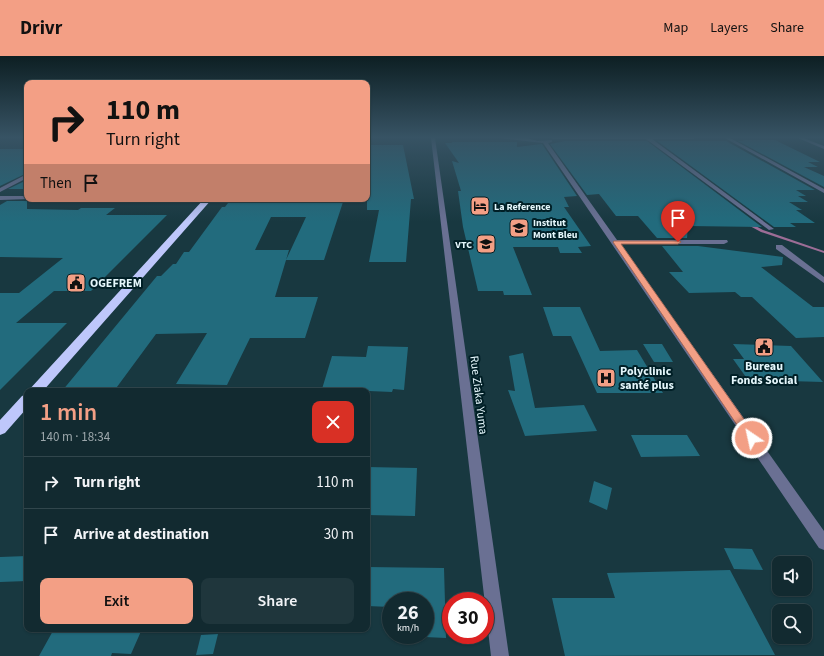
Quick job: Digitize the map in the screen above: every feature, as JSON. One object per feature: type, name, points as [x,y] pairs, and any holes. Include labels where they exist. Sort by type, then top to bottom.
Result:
[{"type":"highway","points":[[37,388],[205,202]]},
{"type":"highway","points":[[0,429],[24,402]]},
{"type":"street","name":"Rue Ziaka Yuma","points":[[437,166],[500,656]]},
{"type":"street","points":[[568,166],[616,242],[824,543]]},
{"type":"street","points":[[685,166],[771,229]]},
{"type":"street","points":[[779,166],[824,190]]},
{"type":"street","points":[[0,190],[24,178]]},
{"type":"street","points":[[0,198],[24,198]]},
{"type":"street","points":[[616,242],[724,242]]},
{"type":"street","points":[[778,247],[824,281]]},
{"type":"building","points":[[0,166],[24,166],[24,174],[0,186]]},
{"type":"building","points":[[370,166],[407,166],[414,199],[411,199],[406,262],[369,262],[379,210],[367,210],[367,202],[370,202]]},
{"type":"building","points":[[454,166],[557,166],[577,196],[564,197],[569,207],[564,207],[591,246],[578,247],[582,253],[560,253],[558,247],[513,247],[532,295],[504,295],[503,291],[478,291],[463,227],[458,191],[461,191]]},
{"type":"building","points":[[566,166],[680,166],[762,227],[688,226],[687,238],[657,238],[638,216],[616,216],[599,194],[587,195]]},
{"type":"building","points":[[691,166],[771,166],[815,190],[796,190],[806,196],[798,196],[808,202],[789,202],[802,210],[796,210],[815,223],[790,223],[796,227],[774,227]]},
{"type":"building","points":[[785,166],[818,167],[804,167],[824,176],[824,187]]},
{"type":"building","points":[[24,181],[24,189],[8,189]]},
{"type":"building","points":[[7,201],[24,201],[27,202],[27,209],[78,210],[81,208],[115,208],[106,215],[167,215],[91,291],[54,291],[16,323],[67,323],[0,390],[0,293],[19,293],[63,258],[0,257],[0,205]]},
{"type":"building","points":[[229,202],[343,202],[324,260],[286,260],[275,297],[318,297],[305,338],[250,338],[227,385],[176,384],[207,333],[156,334],[116,388],[64,388],[157,276],[161,276],[173,264],[176,264],[184,252],[189,252],[222,207],[225,207]],"holes":[[[271,217],[306,217],[286,260],[289,250],[255,250]]]},
{"type":"building","points":[[662,246],[698,246],[783,257],[782,265],[761,267],[813,307],[824,307],[824,337],[796,338],[752,297],[741,297],[735,292],[689,293],[669,272],[683,272]]},
{"type":"building","points":[[543,307],[580,307],[600,351],[637,350],[663,393],[597,393],[571,336],[553,336]]},
{"type":"building","points":[[643,344],[662,344],[673,362],[654,362]]},
{"type":"building","points":[[733,344],[791,346],[823,382],[748,380],[733,359],[744,359]]},
{"type":"building","points":[[368,346],[408,347],[404,390],[393,389],[392,392],[370,391],[370,388],[322,388],[332,356],[366,357]]},
{"type":"building","points":[[523,353],[535,408],[584,405],[597,431],[525,436],[508,390],[515,391],[509,356]]},
{"type":"building","points":[[631,435],[687,435],[700,456],[641,457]]},
{"type":"building","points":[[370,467],[417,468],[415,516],[370,515]]},
{"type":"building","points":[[594,481],[612,488],[607,510],[589,502]]},
{"type":"building","points":[[724,548],[752,549],[763,570],[734,569]]},
{"type":"building","points":[[24,556],[24,581],[0,582],[0,557]]},
{"type":"building","points":[[370,567],[444,568],[445,592],[442,592],[442,638],[434,637],[434,592],[382,592],[382,607],[370,606]]},
{"type":"building","points":[[730,570],[775,655],[565,656],[552,598],[615,598],[607,573]]},
{"type":"building","points":[[52,632],[141,632],[131,654],[112,653],[111,656],[39,656]]},
{"type":"building","points":[[218,634],[213,654],[196,655],[201,635]]},
{"type":"waterway","points":[[749,224],[762,231],[824,252]]},
{"type":"place","name":"La Reference","points":[[480,206]]},
{"type":"place","name":"Institut Mont Bleu","points":[[519,228]]},
{"type":"place","name":"VTC","points":[[486,244]]},
{"type":"place","name":"OGEFREM","points":[[76,283]]},
{"type":"place","name":"Bureau Fonds Social","points":[[764,347]]},
{"type":"place","name":"Polyclinic santé plus","points":[[606,378]]},
{"type":"route","points":[[678,242],[616,242],[752,438]]}]
